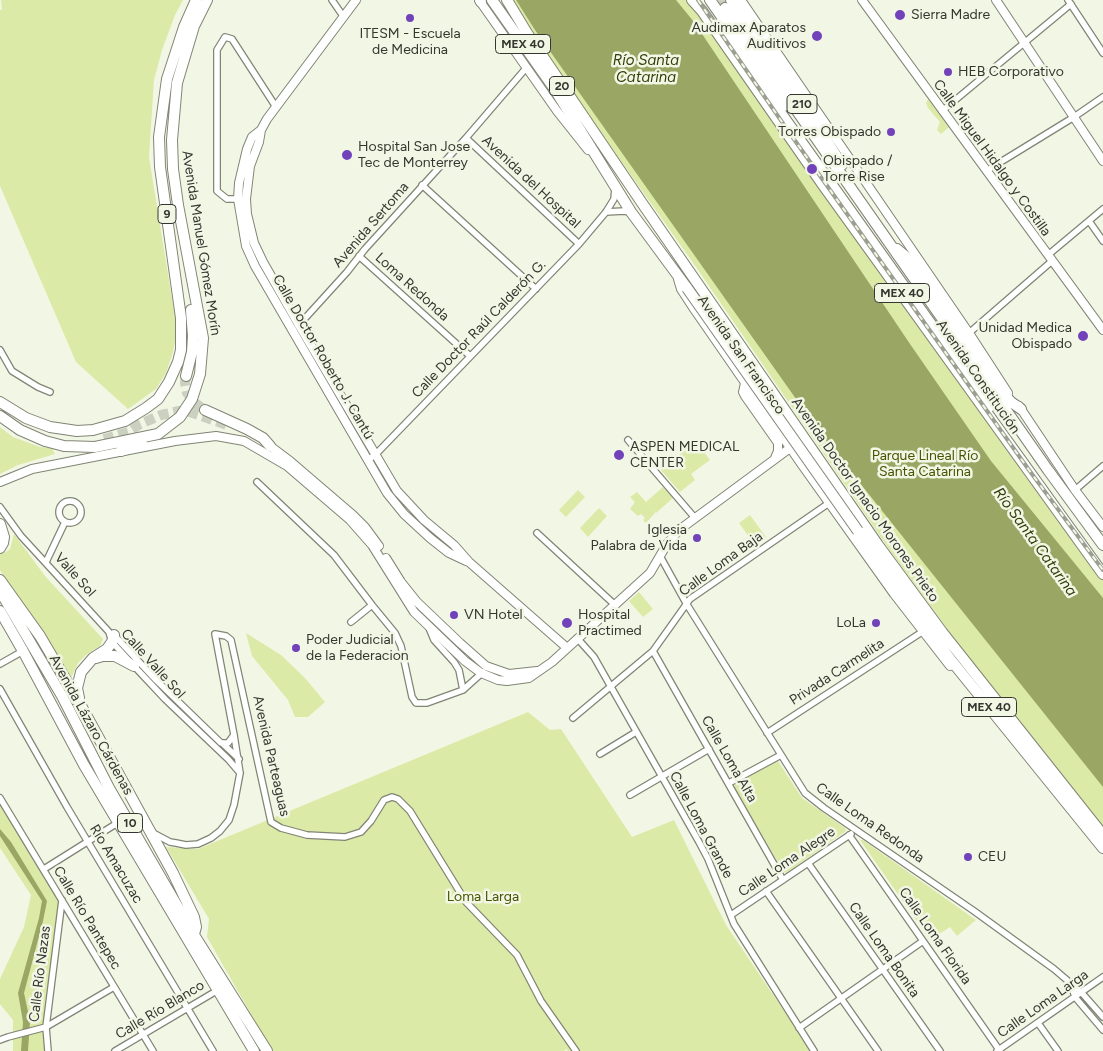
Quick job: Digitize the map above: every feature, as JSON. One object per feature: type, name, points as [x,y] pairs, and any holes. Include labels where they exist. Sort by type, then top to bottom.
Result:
[{"type":"highway","name":"Avenida Manuel Gómez Morín","points":[[3,409],[50,427],[77,431],[93,430],[125,421],[146,408],[158,399],[169,382],[181,350],[181,318],[160,167],[159,137],[161,110],[167,79],[184,27],[196,0]]},
{"type":"highway","name":"Avenida Manuel Gómez Morín","points":[[3,409],[13,427],[27,434],[64,446],[82,447],[108,445],[158,434],[180,417],[192,399],[200,374],[203,338],[173,169],[173,108],[184,56],[194,26],[207,0]]},
{"type":"highway","name":"MEX 40","points":[[492,0],[554,88]]},
{"type":"highway","name":"Avenida Constitución","points":[[692,0],[702,11],[824,185],[1103,574]]},
{"type":"highway","points":[[710,0],[817,150],[837,170]]},
{"type":"highway","name":"Avenida Doctor Ignacio Morones Prieto","points":[[507,2],[843,495],[942,632],[1103,835]]},
{"type":"highway","name":"Avenida Constitución","points":[[728,4],[837,170],[1103,545]]},
{"type":"highway","name":"210","points":[[728,4],[818,128],[860,195],[867,212]]},
{"type":"highway","name":"Avenida Doctor Ignacio Morones Prieto","points":[[554,88],[631,212],[687,288],[925,626],[1103,848]]},
{"type":"highway","name":"Avenida Doctor Ignacio Morones Prieto","points":[[554,88],[604,153],[620,169]]},
{"type":"highway","points":[[891,246],[905,254],[916,265],[1002,392],[1021,409]]},
{"type":"highway","points":[[186,376],[192,352],[193,336],[187,275],[188,261]]},
{"type":"highway","points":[[3,409],[33,430],[45,435],[68,440],[104,439]]},
{"type":"highway","points":[[205,410],[247,429],[263,438],[270,446]]},
{"type":"highway","points":[[227,425],[270,446]]},
{"type":"highway","points":[[121,451],[149,441],[158,434]]},
{"type":"highway","points":[[790,448],[799,447],[804,450],[843,495]]},
{"type":"highway","points":[[0,524],[4,537],[0,548]]},
{"type":"highway","points":[[0,580],[40,636],[80,704],[173,873],[194,917],[196,927],[194,935]]},
{"type":"highway","name":"Avenida Lázaro Cárdenas","points":[[0,591],[62,696],[109,788],[194,935],[266,1051]]},
{"type":"highway","name":"Avenida Lázaro Cárdenas","points":[[0,611],[24,651],[84,765],[254,1051]]},
{"type":"highway","points":[[80,704],[77,688],[81,672],[93,658],[104,651],[112,636]]},
{"type":"highway","points":[[93,658],[120,657],[134,666]]},
{"type":"main road","name":"Avenida Constitución","points":[[705,0],[758,80],[943,340],[998,421],[1103,566]]},
{"type":"street","points":[[332,0],[343,16]]},
{"type":"street","name":"Calle Doctor Roberto J. Cantú","points":[[356,0],[261,130],[250,166],[246,199],[247,214],[254,242],[296,328],[387,493],[404,514],[430,538],[448,553],[469,562]]},
{"type":"street","name":"Avenida Constitución","points":[[741,0],[1075,490],[1103,527]]},
{"type":"street","name":"Calle Miguel Hidalgo y Costilla","points":[[862,0],[1050,258],[1102,325]]},
{"type":"street","points":[[996,0],[1103,161]]},
{"type":"street","name":"20","points":[[480,1],[567,125],[602,167]]},
{"type":"street","points":[[942,111],[1025,43],[1069,2],[1103,53]]},
{"type":"street","points":[[238,199],[227,199],[217,191],[217,50],[225,37],[232,39],[276,107]]},
{"type":"street","name":"Avenida Sertoma","points":[[296,328],[527,67]]},
{"type":"street","points":[[986,171],[1103,97]]},
{"type":"street","name":"Calle Doctor Roberto J. Cantú","points":[[261,130],[252,137],[246,149],[239,183],[238,199],[246,246],[255,266],[376,454],[397,491],[413,509],[454,545],[469,562],[566,647]]},
{"type":"street","name":"Avenida del Hospital","points":[[466,138],[579,244]]},
{"type":"street","points":[[422,185],[536,289]]},
{"type":"street","name":"Calle Doctor Raúl Calderón G.","points":[[368,460],[376,454],[579,244],[606,212],[614,199],[615,188]]},
{"type":"street","points":[[969,333],[1103,209]]},
{"type":"street","points":[[606,212],[631,212]]},
{"type":"street","points":[[1089,222],[1103,241]]},
{"type":"street","name":"Loma Redonda","points":[[359,256],[470,356]]},
{"type":"street","name":"Avenida San Francisco","points":[[677,275],[686,297],[790,448]]},
{"type":"street","points":[[0,350],[12,371],[50,392]]},
{"type":"street","points":[[745,383],[743,392],[778,443],[778,451],[775,458]]},
{"type":"street","points":[[0,486],[3,480],[32,469],[191,438],[216,436],[244,441],[287,466],[350,520],[372,544],[414,612],[465,661],[481,673],[507,681],[529,678],[552,662],[566,647],[650,573],[674,534],[790,448]]},
{"type":"street","points":[[628,440],[695,518]]},
{"type":"street","points":[[270,446],[290,461],[365,527],[376,541],[401,582],[430,615],[475,657],[488,666],[509,674],[539,671]]},
{"type":"street","name":"Avenida Doctor Ignacio Morones Prieto","points":[[790,448],[922,632],[966,686],[978,698],[984,701]]},
{"type":"street","points":[[775,458],[786,457],[802,464]]},
{"type":"street","points":[[1075,490],[1103,466]]},
{"type":"street","points":[[257,482],[334,555],[395,633],[399,640],[412,697],[416,703],[423,704],[463,690],[488,666]]},
{"type":"street","name":"Calle Loma Baja","points":[[573,718],[653,651],[686,602],[829,503]]},
{"type":"street","name":"Valle Sol","points":[[0,507],[21,536],[112,636]]},
{"type":"street","name":"Valle Sol","points":[[0,520],[21,536]]},
{"type":"street","points":[[46,562],[65,522]]},
{"type":"street","points":[[537,533],[614,605]]},
{"type":"street","name":"Calle Loma Redonda","points":[[660,556],[686,602],[798,784],[810,798],[974,910],[1054,969],[1081,992],[1103,1017]]},
{"type":"street","points":[[352,622],[372,605]]},
{"type":"street","points":[[430,615],[426,625],[434,640],[459,670],[463,690]]},
{"type":"street","name":"Privada Carmelita","points":[[767,733],[922,632]]},
{"type":"street","name":"Avenida Parteaguas","points":[[234,734],[215,634],[228,636],[231,640],[271,822],[282,828],[308,834],[345,837],[361,832],[371,821],[384,800],[392,797],[398,799],[410,811],[466,902],[517,955],[542,1001],[576,1051]]},
{"type":"street","name":"Calle Valle Sol","points":[[112,636],[134,666],[240,773]]},
{"type":"street","name":"Calle Valle Sol","points":[[112,636],[238,759]]},
{"type":"street","name":"Calle Loma Grande","points":[[577,638],[591,652],[708,859],[734,924],[814,1051]]},
{"type":"street","points":[[0,664],[24,651]]},
{"type":"street","name":"Calle Loma Alta","points":[[653,651],[783,880]]},
{"type":"street","name":"Río Amacuzac","points":[[0,689],[67,807],[213,1051]]},
{"type":"street","points":[[600,754],[636,732]]},
{"type":"street","points":[[221,742],[228,743],[234,734]]},
{"type":"street","points":[[150,831],[170,842],[186,845],[198,844],[220,831],[229,820],[234,806],[240,773],[234,734]]},
{"type":"street","points":[[630,795],[709,749]]},
{"type":"street","points":[[729,783],[781,755]]},
{"type":"street","name":"Calle Río Pantepec","points":[[0,798],[153,1051]]},
{"type":"street","points":[[44,869],[118,822]]},
{"type":"street","name":"Calle Loma Alegre","points":[[731,915],[856,830]]},
{"type":"street","name":"Calle Loma Florida","points":[[849,835],[999,1050]]},
{"type":"street","name":"Calle Loma Bonita","points":[[808,863],[940,1051]]},
{"type":"street","points":[[766,891],[878,1051]]},
{"type":"street","name":"Calle Río Nazas","points":[[48,1051],[46,1027],[62,900]]},
{"type":"street","points":[[799,1028],[923,941]]},
{"type":"street","name":"Calle Loma Larga","points":[[999,1050],[1103,978]]},
{"type":"street","points":[[1072,984],[1075,997],[1103,1030]]},
{"type":"street","points":[[0,1040],[46,1027],[114,988]]},
{"type":"street","name":"Calle Río Blanco","points":[[115,1051],[218,990]]},
{"type":"street","points":[[1038,1023],[1058,1051]]},
{"type":"green space","points":[[1,0],[183,0],[175,15],[162,50],[154,80],[149,157],[177,331],[166,373],[156,389],[128,409],[76,362],[0,186]]},
{"type":"green space","name":"Río Santa Catarina","points":[[513,0],[689,0],[1103,575],[1103,828],[997,697],[891,552],[696,267],[543,51]]},
{"type":"green space","points":[[928,99],[949,127],[941,134],[937,130],[940,122],[926,103]]},
{"type":"green space","points":[[0,427],[13,437],[40,447],[52,448],[55,454],[18,465],[0,474]]},
{"type":"green space","points":[[696,441],[710,460],[691,474],[695,480],[680,492],[661,470]]},
{"type":"green space","points":[[663,487],[673,498],[656,513],[654,510],[655,513],[646,523],[643,520],[645,518],[641,514],[638,516],[630,509],[635,502],[630,497],[637,492],[646,502]]},
{"type":"green space","points":[[578,490],[585,497],[566,517],[559,510]]},
{"type":"green space","points":[[599,508],[607,516],[588,537],[580,528]]},
{"type":"green space","points":[[750,515],[766,537],[755,545],[739,523]]},
{"type":"green space","points":[[14,534],[45,576],[103,639],[100,646],[78,663],[71,678],[0,570],[0,553],[10,549]]},
{"type":"green space","points":[[639,592],[653,609],[643,617],[629,601]]},
{"type":"green space","points":[[246,633],[281,655],[305,678],[325,702],[308,717],[295,717],[288,700],[252,656]]},
{"type":"green space","name":"Loma Larga","points":[[528,712],[550,730],[561,729],[632,837],[674,820],[726,925],[811,1051],[568,1051],[566,1049],[564,1051],[274,1051],[264,1037],[207,937],[209,919],[166,847],[198,849]]},
{"type":"green space","points":[[778,761],[802,798],[845,828],[846,831],[786,873],[783,871],[734,787],[735,784]]},
{"type":"green space","points":[[0,795],[62,900],[46,1027],[48,1051],[13,1051],[13,1020],[0,1004],[0,979],[24,927],[31,895],[0,848]]},
{"type":"green space","points":[[860,840],[863,840],[976,920],[957,936],[950,927],[930,940]]},
{"type":"water","name":"Río Santa Catarina","points":[[516,0],[676,0],[694,22],[910,344],[991,461],[1103,598],[1103,787],[823,437],[535,30]]},
{"type":"water","points":[[0,829],[11,842],[47,901],[24,993],[30,1021],[28,1051],[21,1051],[23,1022],[18,993],[42,901],[0,836]]},
{"type":"tunnel","points":[[719,0],[725,8]]},
{"type":"tunnel","points":[[186,376],[187,393],[195,403],[205,410]]},
{"type":"tunnel","points":[[104,439],[128,432],[140,424],[161,415],[179,411],[190,412],[227,425]]},
{"type":"railway","points":[[698,0],[791,135],[1029,470],[1103,570]]},
{"type":"place","name":"Sierra Madre","points":[[900,15]]},
{"type":"place","name":"ITESM - Escuela de Medicina","points":[[410,18]]},
{"type":"place","name":"Audimax Aparatos Auditivos","points":[[817,36]]},
{"type":"place","name":"HEB Corporativo","points":[[948,72]]},
{"type":"place","name":"Torres Obispado","points":[[891,132]]},
{"type":"place","name":"Hospital San Jose Tec de Monterrey","points":[[347,155]]},
{"type":"place","name":"Obispado / Torre Rise","points":[[812,169]]},
{"type":"place","name":"Unidad Medica Obispado","points":[[1083,336]]},
{"type":"place","name":"ASPEN MEDICAL CENTER","points":[[619,455]]},
{"type":"place","name":"Iglesia Palabra de Vida","points":[[697,538]]},
{"type":"place","name":"VN Hotel","points":[[454,615]]},
{"type":"place","name":"Hospital Practimed","points":[[567,623]]},
{"type":"place","name":"LoLa","points":[[876,623]]},
{"type":"place","name":"Poder Judicial de la Federacion","points":[[296,648]]},
{"type":"place","name":"CEU","points":[[968,857]]},
{"type":"park label","name":"Parque Lineal Río Santa Catarina","points":[[925,464]]}]
